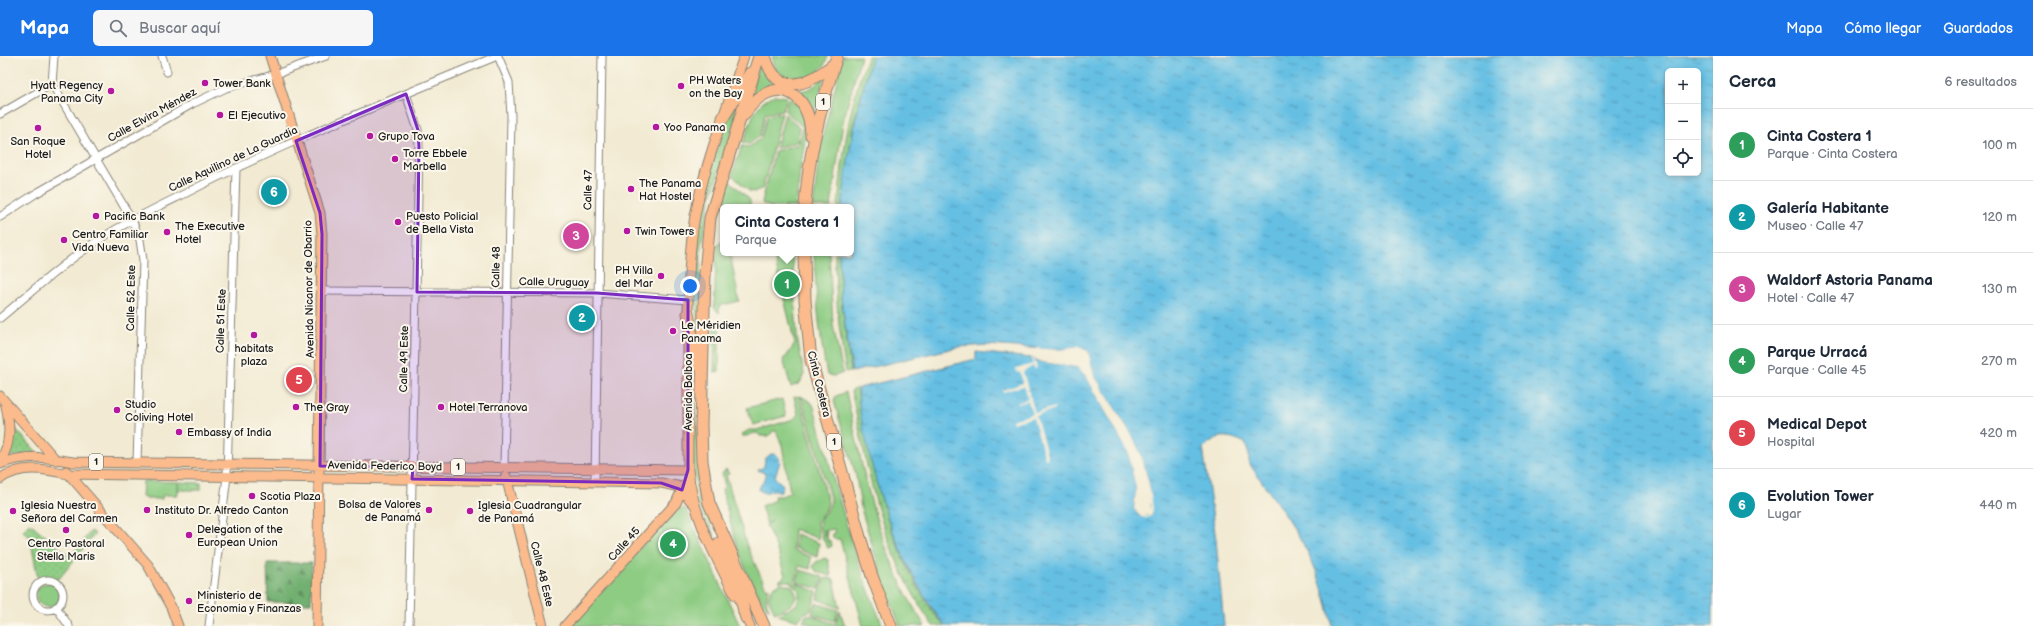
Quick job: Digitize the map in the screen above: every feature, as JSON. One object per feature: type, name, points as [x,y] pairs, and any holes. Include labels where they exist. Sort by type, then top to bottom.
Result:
[{"type":"highway","points":[[724,118],[761,56],[775,76],[783,81],[794,84],[811,81],[836,59]]},
{"type":"highway","name":"Avenida Balboa","points":[[761,56],[716,194],[707,240],[701,385],[702,461],[709,503],[764,626]]},
{"type":"highway","name":"1","points":[[805,204],[812,148],[836,59]]},
{"type":"highway","points":[[735,136],[742,118],[756,100],[766,93],[781,91],[798,97],[806,108],[811,124],[812,148]]},
{"type":"highway","name":"Cinta Costera","points":[[804,256],[805,300],[811,360],[860,537],[891,626]]},
{"type":"highway","points":[[688,313],[701,385]]},
{"type":"highway","points":[[709,503],[717,539],[748,622]]},
{"type":"highway","points":[[886,614],[887,626]]},
{"type":"main road","name":"Avenida Nicanor de Obarrio","points":[[270,56],[320,213],[322,234],[323,291],[317,626]]},
{"type":"main road","name":"Avenida Balboa","points":[[688,470],[688,300],[691,242],[695,215],[744,56]]},
{"type":"main road","points":[[2,398],[148,565],[171,607],[178,626]]},
{"type":"main road","points":[[0,461],[8,445],[9,436],[8,413],[2,398]]},
{"type":"main road","name":"1","points":[[0,464],[25,457],[38,456],[56,459]]},
{"type":"main road","name":"Avenida Federico Boyd","points":[[56,459],[73,462],[688,470]]},
{"type":"main road","points":[[125,474],[134,470],[137,463]]},
{"type":"main road","name":"Calle 48","points":[[504,467],[507,480]]},
{"type":"main road","name":"1","points":[[0,479],[11,472],[27,469],[46,469],[68,474]]},
{"type":"main road","name":"Calle 45","points":[[565,626],[676,503],[686,488],[688,470]]},
{"type":"main road","name":"Avenida Federico Boyd","points":[[68,474],[595,481],[670,484],[686,488]]},
{"type":"main road","name":"Calle 48 Este","points":[[507,480],[543,626]]},
{"type":"main road","points":[[686,488],[705,536],[748,622]]},
{"type":"street","points":[[0,114],[52,84],[54,56]]},
{"type":"street","points":[[162,56],[167,72]]},
{"type":"street","name":"Calle Elvira Méndez","points":[[0,217],[35,194],[192,104],[226,88],[276,74],[326,56]]},
{"type":"street","name":"Calle Aquilino de La Guardia","points":[[0,318],[51,274],[85,249],[132,220],[296,140],[497,56]]},
{"type":"street","name":"Calle 48","points":[[497,56],[509,82],[511,116],[504,467]]},
{"type":"street","name":"Calle 47","points":[[595,481],[602,56]]},
{"type":"street","name":"Calle 52 Este","points":[[52,84],[132,220],[140,240],[143,260],[137,463]]},
{"type":"street","name":"Calle 49 Este","points":[[406,94],[418,130],[419,147],[409,626]]},
{"type":"street","name":"Calle 51 Este","points":[[209,626],[228,464],[236,168]]},
{"type":"street","name":"Calle Uruguay","points":[[323,291],[597,293],[688,300]]},
{"type":"street","points":[[50,580],[61,589],[62,599],[56,607],[47,610],[35,603],[33,599],[34,589],[41,582],[50,580]]},
{"type":"street","points":[[56,607],[69,626]]},
{"type":"highlighted area","points":[[406,94],[418,130],[419,147],[417,292],[597,293],[688,300],[688,470],[682,490],[661,483],[412,479],[413,467],[320,466],[322,234],[320,213],[296,141]]},
{"type":"green space","points":[[761,56],[766,72],[772,81],[793,90],[809,89],[818,83],[825,74],[813,118],[805,95],[773,86],[747,107]]},
{"type":"green space","points":[[772,56],[828,56],[824,66],[809,80],[791,80],[776,70]]},
{"type":"green space","points":[[843,56],[861,56],[843,122],[831,204],[813,204],[820,147]]},
{"type":"green space","points":[[868,56],[872,56],[853,126],[842,204],[838,204],[847,130],[861,74]]},
{"type":"green space","points":[[751,74],[711,196],[701,245],[699,352],[693,276],[700,207],[719,141],[728,117]]},
{"type":"green space","points":[[775,95],[787,97],[783,110],[765,114],[760,136],[749,144],[743,143],[757,109],[762,103]]},
{"type":"green space","points":[[789,98],[802,108],[806,134],[796,204],[763,204],[762,202],[775,151],[799,144],[803,127],[785,111]]},
{"type":"green space","points":[[782,113],[763,188],[754,192],[749,191],[732,175],[742,146],[749,147],[761,138],[767,116]]},
{"type":"green space","points":[[785,114],[800,128],[797,142],[776,148]]},
{"type":"green space","points":[[730,181],[750,200],[750,204],[724,204]]},
{"type":"green space","points":[[720,243],[720,256],[731,256],[739,301],[719,306],[719,313],[714,308],[717,244]]},
{"type":"green space","points":[[774,256],[792,256],[797,337],[804,374],[800,383],[791,387],[783,359],[795,344]]},
{"type":"green space","points":[[814,256],[829,256],[833,325],[843,373],[834,376],[827,375],[824,360]]},
{"type":"green space","points":[[835,256],[839,256],[841,298],[851,372],[846,372],[841,343]]},
{"type":"green space","points":[[715,322],[719,323],[719,371],[714,372]]},
{"type":"green space","points":[[857,388],[869,450],[886,513],[897,544],[910,573],[926,601],[944,626],[933,626],[925,614],[904,576],[887,536],[877,506],[851,391]]},
{"type":"green space","points":[[846,392],[859,453],[884,542],[895,571],[925,626],[900,626],[884,584],[861,508],[856,476],[834,401],[836,396]]},
{"type":"green space","points":[[799,396],[828,502],[827,507],[817,522],[819,539],[794,529],[793,550],[811,557],[810,569],[799,566],[794,582],[817,592],[811,611],[804,613],[798,621],[778,615],[796,605],[799,598],[799,590],[789,581],[779,581],[785,576],[776,547],[766,525],[772,521],[767,524],[761,506],[775,500],[774,496],[782,496],[790,492],[782,445],[776,431],[773,431],[769,436],[760,436],[757,433],[744,436],[742,436],[742,434],[749,430],[757,430],[794,419],[798,414],[794,397]]},
{"type":"green space","points":[[801,396],[812,403],[814,407],[836,489],[853,544],[871,598],[882,624],[877,626],[863,626],[840,539],[834,539],[832,534],[835,533],[834,529],[823,531],[827,532],[827,534],[823,535],[827,536],[828,541],[831,541],[832,546],[828,548],[821,534],[819,525],[820,521],[831,501]]},
{"type":"green space","points":[[782,399],[786,416],[753,425],[747,408]]},
{"type":"green space","points":[[692,425],[697,425],[701,494],[721,558],[698,504],[693,463]]},
{"type":"green space","points":[[13,426],[36,451],[36,453],[7,457],[6,454]]},
{"type":"green space","points":[[726,469],[729,474],[726,475],[747,546],[766,588],[769,587],[766,599],[769,610],[752,584],[734,537],[722,490],[725,486],[722,474]]},
{"type":"green space","points":[[143,481],[178,482],[178,495],[163,495],[162,499],[146,499],[146,497],[142,497]]},
{"type":"green space","points":[[178,482],[201,483],[201,490],[178,490]]},
{"type":"green space","points":[[685,508],[740,626],[568,626],[593,595],[679,509]]},
{"type":"green space","points":[[30,523],[70,557],[91,531],[95,534],[58,580],[50,577],[38,579],[30,537],[23,531]]},
{"type":"green space","points":[[796,534],[819,543],[817,557],[795,548]]},
{"type":"green space","points":[[825,558],[828,560],[831,576],[817,572],[813,567],[816,562]]},
{"type":"green space","points":[[267,563],[312,563],[311,603],[268,602]]},
{"type":"green space","points":[[800,570],[823,577],[819,589],[797,582]]},
{"type":"green space","points":[[829,578],[834,580],[840,608],[817,599],[824,579]]},
{"type":"green space","points":[[48,583],[57,586],[60,595],[57,604],[48,607],[39,604],[36,595],[39,586]]},
{"type":"green space","points":[[781,583],[792,586],[796,596],[792,603],[775,613],[768,598],[772,588]]},
{"type":"green space","points":[[816,603],[838,610],[835,621],[812,614]]},
{"type":"green space","points":[[840,611],[845,626],[815,626],[803,621],[806,615],[810,615],[835,624]]},
{"type":"water","points":[[872,56],[1713,56],[1713,626],[1332,626],[1322,589],[1312,562],[1295,530],[1249,463],[1249,455],[1245,443],[1233,438],[1222,437],[1213,440],[1203,448],[1216,540],[1224,626],[945,626],[930,606],[906,563],[887,517],[862,424],[859,388],[976,359],[976,352],[1031,358],[1041,362],[1077,367],[1086,376],[1128,452],[1136,489],[1134,509],[1141,517],[1152,515],[1149,484],[1141,454],[1131,434],[1094,375],[1088,351],[1079,347],[1058,350],[988,345],[958,347],[852,372],[841,298],[839,256],[854,256],[854,204],[842,204],[857,112]]},
{"type":"water","points":[[771,454],[779,457],[780,460],[775,478],[783,485],[781,492],[772,490],[765,493],[759,490],[766,474],[758,470],[764,467],[765,459]]},
{"type":"pier","points":[[1079,347],[1088,351],[1094,375],[1131,434],[1141,454],[1149,484],[1153,508],[1152,515],[1147,518],[1141,517],[1134,509],[1136,489],[1128,452],[1086,376],[1077,367],[1041,362],[1040,359],[1078,365],[1083,368],[1088,375],[1130,451],[1138,489],[1136,508],[1142,515],[1147,516],[1150,514],[1151,508],[1147,484],[1139,455],[1129,435],[1092,376],[1086,352],[1079,349],[1058,352],[1037,350],[1036,348],[1058,350]]},
{"type":"pier","points":[[1031,358],[1034,359],[1037,368],[1035,369],[1033,366],[1023,372],[1035,413],[1055,407],[1055,409],[1036,416],[1048,458],[1045,459],[1033,417],[1013,423],[1012,420],[1032,414],[1028,401],[1017,403],[1028,399],[1024,386],[1003,392],[1003,390],[1023,383],[1020,372],[1017,373],[1016,369],[1033,364]]},
{"type":"place","name":"Tower Bank","points":[[205,83]]},
{"type":"place","name":"PH Waters on the Bay","points":[[681,86]]},
{"type":"place","name":"Hyatt Regency Panama City","points":[[111,91]]},
{"type":"place","name":"El Ejecutivo","points":[[220,115]]},
{"type":"place","name":"Yoo Panama","points":[[656,127]]},
{"type":"place","name":"San Roque Hotel","points":[[38,128]]},
{"type":"place","name":"Grupo Tova","points":[[370,136]]},
{"type":"place","name":"Torre Ebbele Marbella","points":[[395,159]]},
{"type":"place","name":"The Panama Hat Hostel","points":[[631,189]]},
{"type":"place","name":"Evolution Tower","points":[[274,192]]},
{"type":"place","name":"Pacific Bank","points":[[96,216]]},
{"type":"place","name":"Puesto Policial de Bella Vista","points":[[398,222]]},
{"type":"place","name":"Twin Towers","points":[[627,231]]},
{"type":"place","name":"The Executive Hotel","points":[[167,232]]},
{"type":"place","name":"Waldorf Astoria Panama","points":[[576,236]]},
{"type":"place","name":"Centro Familiar Vida Nueva","points":[[64,240]]},
{"type":"place","name":"PH Villa del Mar","points":[[661,276]]},
{"type":"place","name":"Cinta Costera 1","points":[[787,284]]},
{"type":"place","name":"Galería Habitante","points":[[582,318]]},
{"type":"place","name":"Le Méridien Panama","points":[[673,331]]},
{"type":"place","name":"habitats plaza","points":[[254,335]]},
{"type":"place","name":"Medical Depot","points":[[299,380]]},
{"type":"place","name":"The Gray","points":[[296,407]]},
{"type":"place","name":"Hotel Terranova","points":[[441,407]]},
{"type":"place","name":"Studio Coliving Hotel","points":[[117,410]]},
{"type":"place","name":"Embassy of India","points":[[179,432]]},
{"type":"place","name":"Scotia Plaza","points":[[252,496]]},
{"type":"place","name":"Instituto Dr. Alfredo Canton","points":[[147,510]]},
{"type":"place","name":"Bolsa de Valores de Panamá","points":[[429,510]]},
{"type":"place","name":"Iglesia Nuestra Señora del Carmen","points":[[13,511]]},
{"type":"place","name":"Iglesia Cuadrangular de Panamá","points":[[470,511]]},
{"type":"place","name":"Centro Pastoral Stella Maris","points":[[66,530]]},
{"type":"place","name":"Delegation of the European Union","points":[[189,535]]},
{"type":"place","name":"Parque Urracá","points":[[673,544]]},
{"type":"place","name":"Ministerio de Economia y Finanzas","points":[[189,601]]}]
